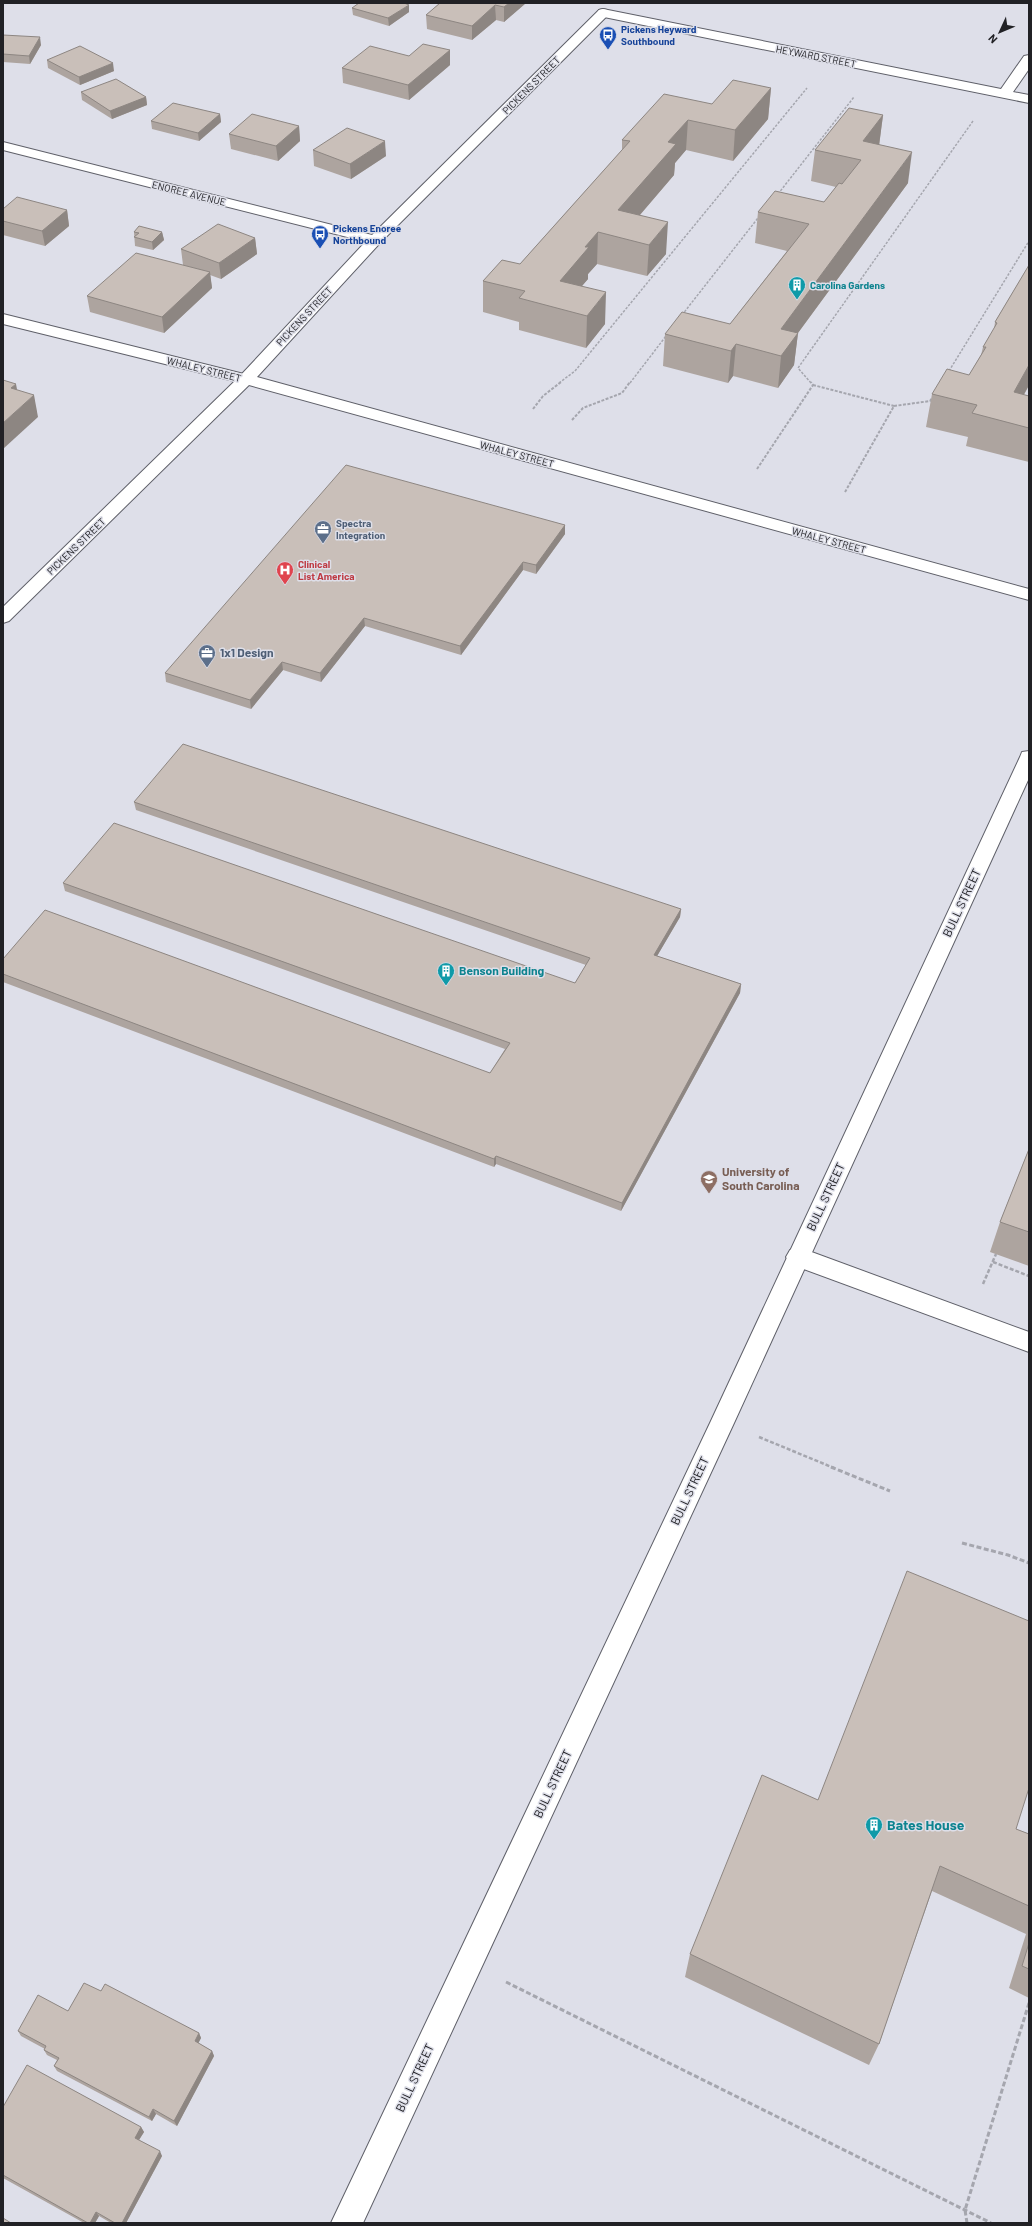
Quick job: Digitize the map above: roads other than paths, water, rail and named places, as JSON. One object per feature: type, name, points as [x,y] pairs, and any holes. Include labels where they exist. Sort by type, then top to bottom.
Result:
[{"type":"street","name":"PICKENS STREET","points":[[3,617],[246,379],[375,240],[603,13],[616,3]]},
{"type":"street","name":"HEYWARD STREET","points":[[603,13],[1029,99]]},
{"type":"street","points":[[1005,94],[1029,59]]},
{"type":"street","name":"ENOREE AVENUE","points":[[3,146],[375,240]]},
{"type":"street","name":"WHALEY STREET","points":[[3,319],[246,379],[1029,595]]},
{"type":"street","name":"BULL STREET","points":[[347,2223],[722,1422],[1029,757]]},
{"type":"street","points":[[798,1257],[1029,1342]]},
{"type":"place","name":"Pickens Heyward Southbound","points":[[608,50]]},
{"type":"place","name":"Pickens Enoree Northbound","points":[[320,249]]},
{"type":"place","name":"Carolina Gardens","points":[[797,300]]},
{"type":"place","name":"Spectra Integration","points":[[323,544]]},
{"type":"place","name":"Clinical List America","points":[[285,585]]},
{"type":"place","name":"1x1 Design","points":[[207,668]]},
{"type":"place","name":"Benson Building","points":[[446,986]]},
{"type":"place","name":"University of South Carolina","points":[[709,1194]]},
{"type":"place","name":"Bates House","points":[[874,1840]]}]
